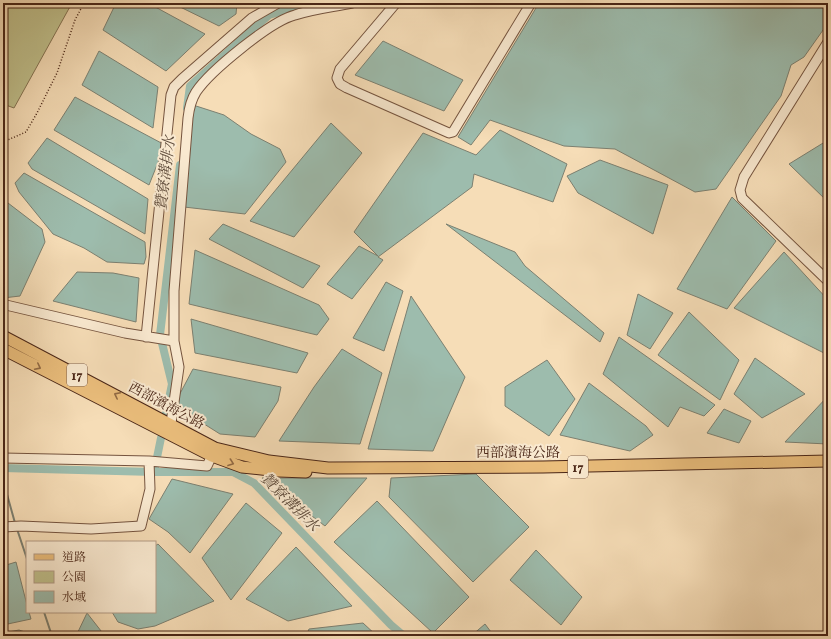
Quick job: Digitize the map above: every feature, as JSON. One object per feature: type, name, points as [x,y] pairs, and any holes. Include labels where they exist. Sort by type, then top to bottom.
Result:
[{"type":"main road","name":"西部濱海公路","points":[[3,336],[171,424],[214,452]]},
{"type":"main road","name":"西部濱海公路","points":[[3,349],[214,452],[268,461],[328,468],[543,467],[828,461]]},
{"type":"street","points":[[149,337],[171,95],[174,87],[252,18],[278,3]]},
{"type":"street","points":[[171,424],[179,367],[170,341],[190,104],[196,92],[204,82],[257,36],[280,21],[294,15],[352,3]]},
{"type":"street","points":[[396,3],[340,69],[337,78],[340,84],[347,88],[449,134],[453,132],[531,3]]},
{"type":"street","points":[[828,42],[744,177],[740,190],[742,198],[828,281]]},
{"type":"street","points":[[3,307],[6,306],[170,341]]},
{"type":"street","points":[[3,458],[150,463],[166,462],[207,466],[214,452]]},
{"type":"street","points":[[12,527],[91,529],[141,526],[150,489],[150,463]]},
{"type":"path","points":[[3,142],[26,132],[57,73],[75,20],[84,3]]},
{"type":"green space","points":[[3,3],[72,3],[14,108],[3,104]]},
{"type":"water","points":[[116,3],[148,3],[205,34],[166,71],[103,30]]},
{"type":"water","points":[[172,3],[237,3],[236,14],[219,26]]},
{"type":"water","points":[[539,3],[828,3],[828,23],[804,57],[791,65],[781,96],[716,189],[695,192],[615,149],[564,146],[490,120],[471,145],[458,137]]},
{"type":"water","points":[[383,41],[463,80],[444,111],[355,75]]},
{"type":"water","points":[[99,51],[158,87],[153,128],[82,85]]},
{"type":"water","points":[[75,97],[165,145],[149,185],[54,130]]},
{"type":"water","points":[[193,105],[224,115],[251,134],[280,149],[286,162],[245,214],[184,207]]},
{"type":"water","points":[[331,123],[362,153],[294,237],[250,221]]},
{"type":"water","points":[[500,130],[567,164],[553,202],[474,174],[472,187],[378,257],[383,260],[352,299],[327,284],[359,246],[378,256],[354,232],[423,133],[476,155]]},
{"type":"water","points":[[47,138],[148,199],[145,234],[32,169],[28,163]]},
{"type":"water","points":[[828,140],[828,202],[789,164]]},
{"type":"water","points":[[600,160],[668,185],[653,234],[578,193],[567,176]]},
{"type":"water","points":[[24,173],[145,242],[146,257],[144,264],[107,262],[84,248],[53,234],[19,192],[15,183]]},
{"type":"water","points":[[732,197],[776,241],[727,309],[677,289]]},
{"type":"water","points":[[8,203],[42,229],[45,242],[20,296],[3,298],[3,210]]},
{"type":"water","points":[[223,224],[320,266],[303,288],[209,239]]},
{"type":"water","points":[[446,224],[515,252],[525,266],[604,333],[600,342]]},
{"type":"water","points":[[195,250],[319,305],[329,319],[317,335],[189,304]]},
{"type":"water","points":[[784,252],[828,300],[828,355],[734,308]]},
{"type":"water","points":[[77,272],[113,273],[139,278],[136,322],[53,301]]},
{"type":"water","points":[[386,282],[403,291],[384,351],[353,338]]},
{"type":"water","points":[[638,294],[673,313],[650,349],[627,335]]},
{"type":"water","points":[[411,296],[465,377],[433,451],[368,449]]},
{"type":"water","points":[[689,312],[739,360],[720,400],[658,355]]},
{"type":"water","points":[[191,319],[308,353],[297,373],[195,353]]},
{"type":"water","points":[[619,337],[715,405],[704,416],[680,407],[668,427],[603,374]]},
{"type":"water","points":[[342,349],[382,373],[360,444],[279,441],[314,387]]},
{"type":"water","points":[[755,358],[805,394],[762,418],[734,394]]},
{"type":"water","points":[[547,360],[575,399],[549,436],[505,406],[505,387]]},
{"type":"water","points":[[193,369],[281,387],[278,401],[255,437],[220,434],[174,405]]},
{"type":"water","points":[[589,383],[646,426],[653,435],[630,451],[560,435]]},
{"type":"water","points":[[828,396],[828,444],[785,442]]},
{"type":"water","points":[[724,409],[751,421],[739,443],[707,433]]},
{"type":"water","points":[[476,474],[529,527],[473,582],[389,497],[391,478]]},
{"type":"water","points":[[262,478],[367,478],[325,526]]},
{"type":"water","points":[[172,479],[233,494],[190,553],[168,532],[149,519]]},
{"type":"water","points":[[377,501],[469,597],[433,633],[334,542]]},
{"type":"water","points":[[246,503],[282,533],[231,600],[202,558]]},
{"type":"water","points":[[158,544],[214,601],[155,626],[138,629],[118,622],[113,613],[156,613],[156,545]]},
{"type":"water","points":[[296,547],[352,606],[288,621],[246,599]]},
{"type":"water","points":[[536,550],[582,597],[561,625],[510,580]]},
{"type":"water","points":[[16,562],[26,601],[26,613],[29,613],[31,619],[3,625],[3,566]]},
{"type":"water","points":[[87,613],[105,636],[76,636]]},
{"type":"water","points":[[363,623],[377,636],[306,636],[309,629]]},
{"type":"water","points":[[485,624],[494,636],[471,636]]},
{"type":"water","points":[[19,630],[37,636],[3,636],[3,633]]},
{"type":"waterway","name":"贊寮溝排水","points":[[187,108],[190,86],[269,15],[313,3]]},
{"type":"waterway","name":"贊寮溝排水","points":[[166,413],[172,384],[160,335],[180,165]]},
{"type":"waterway","name":"贊寮溝排水","points":[[161,438],[154,472],[233,472],[254,483],[391,625],[404,636]]},
{"type":"waterway","points":[[3,468],[154,472]]},
{"type":"waterway","points":[[3,480],[15,523]]},
{"type":"waterway","points":[[17,529],[26,556]]},
{"type":"waterway","points":[[44,613],[52,636]]}]
